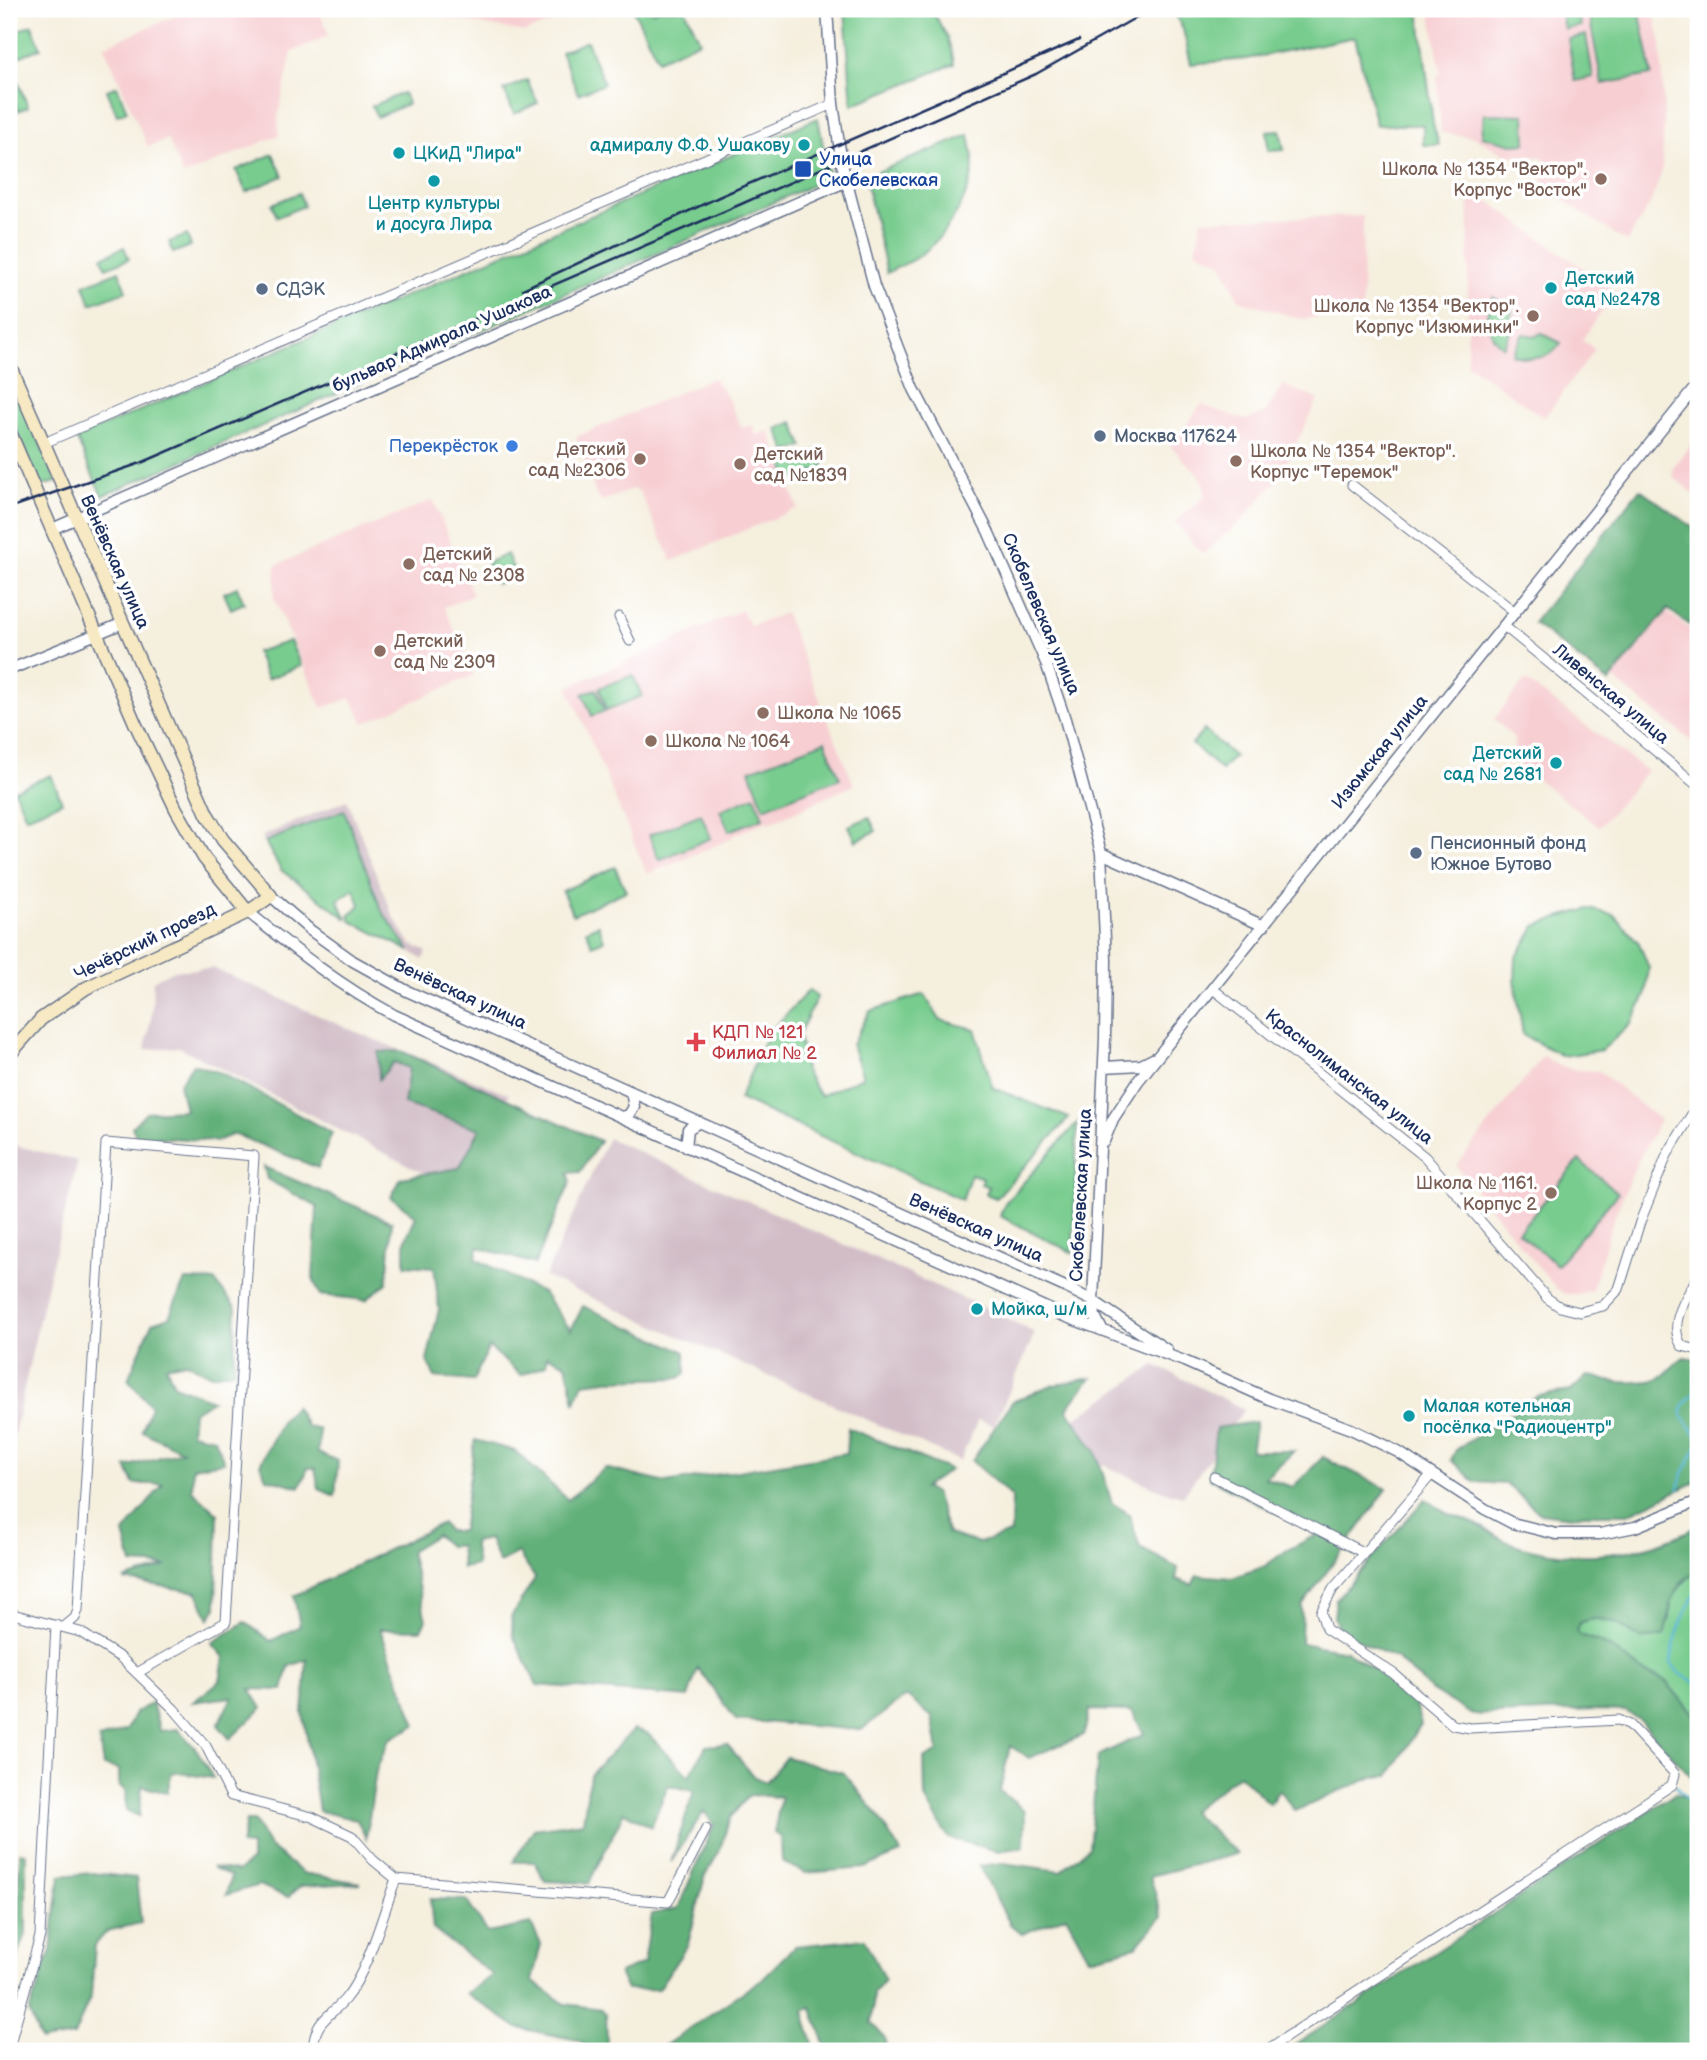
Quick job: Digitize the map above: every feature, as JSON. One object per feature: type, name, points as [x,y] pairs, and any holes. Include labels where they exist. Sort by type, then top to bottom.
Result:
[{"type":"main road","name":"Венёвская улица","points":[[9,364],[207,814],[223,840],[271,896]]},
{"type":"main road","name":"Венёвская улица","points":[[9,430],[135,723],[176,809],[204,858],[248,912]]},
{"type":"main road","name":"Чечёрский проезд","points":[[9,1055],[41,1018],[86,988],[248,912],[271,896]]},
{"type":"street","name":"Скобелевская улица","points":[[827,9],[833,104],[845,182],[874,286],[914,390],[984,524],[1046,663],[1065,719],[1101,853],[1106,960],[1093,1301]]},
{"type":"street","points":[[44,443],[833,104]]},
{"type":"street","name":"бульвар Адмирала Ушакова","points":[[52,529],[845,182]]},
{"type":"street","name":"Изюмская улица","points":[[1100,1150],[1113,1119],[1159,1056],[1698,383]]},
{"type":"street","points":[[1352,485],[1515,612]]},
{"type":"street","points":[[619,617],[630,641]]},
{"type":"street","points":[[9,670],[123,623]]},
{"type":"street","name":"Ливенская улица","points":[[1504,626],[1698,786]]},
{"type":"street","points":[[1101,853],[1264,926]]},
{"type":"street","name":"Венёвская улица","points":[[271,896],[310,930],[353,961],[407,991],[1065,1287],[1093,1301],[1184,1361]]},
{"type":"street","name":"Венёвская улица","points":[[248,912],[325,974],[403,1019],[1064,1316],[1184,1361],[1269,1399],[1351,1429],[1398,1452],[1485,1509],[1512,1523],[1556,1534],[1618,1531],[1656,1520],[1698,1501]]},
{"type":"street","name":"Краснолиманская улица","points":[[1213,989],[1425,1157],[1546,1298],[1560,1307],[1580,1312],[1603,1306],[1619,1289],[1640,1222],[1667,1154],[1698,1104]]},
{"type":"street","points":[[1104,1067],[1141,1065],[1159,1056]]},
{"type":"street","points":[[622,1117],[629,1115],[634,1107],[631,1092]]},
{"type":"street","points":[[687,1147],[688,1129],[699,1122]]},
{"type":"street","points":[[60,1626],[75,1618],[78,1610],[106,1143],[254,1156],[226,1622],[137,1673]]},
{"type":"street","points":[[1065,1287],[1074,1288],[1085,1284],[1095,1267]]},
{"type":"street","points":[[1698,1276],[1675,1324],[1677,1339],[1682,1346],[1698,1350]]},
{"type":"street","points":[[1064,1316],[1085,1315],[1093,1301]]},
{"type":"street","points":[[1093,1301],[1095,1316],[1102,1330]]},
{"type":"street","points":[[1265,2051],[1672,1784],[1675,1774],[1630,1725],[1619,1720],[1470,1728],[1453,1725],[1394,1674],[1326,1629],[1321,1612],[1333,1589],[1432,1474]]},
{"type":"street","points":[[1214,1477],[1364,1553]]},
{"type":"street","points":[[9,1612],[80,1632],[121,1658],[174,1709],[206,1746],[231,1796],[312,1817],[352,1836],[373,1860],[396,1879],[668,1902],[706,1829]]},
{"type":"street","points":[[9,2047],[40,1936],[60,1626]]},
{"type":"street","points":[[293,2051],[313,2051],[313,2038],[322,2019],[346,1998],[363,1970],[396,1879]]},
{"type":"shaded area","points":[[192,9],[318,9],[329,35],[292,52],[278,116],[279,135],[183,176],[168,139],[148,147],[104,46]]},
{"type":"shaded area","points":[[398,9],[588,9],[525,32]]},
{"type":"shaded area","points":[[1430,9],[1653,9],[1661,43],[1664,117],[1662,171],[1650,204],[1627,242],[1543,187],[1544,157],[1506,155],[1474,137],[1441,133],[1437,76],[1441,74]]},
{"type":"shaded area","name":"Школа № 1354 \"Вектор\". Корпус \"Изюминки\"","points":[[1484,198],[1616,292],[1582,340],[1595,349],[1544,418],[1467,364],[1469,201]]},
{"type":"shaded area","points":[[1363,216],[1362,314],[1300,319],[1239,300],[1221,262],[1196,251],[1201,220]]},
{"type":"shaded area","name":"Детский сад №1839","points":[[713,378],[725,393],[742,428],[753,425],[756,435],[769,431],[798,508],[672,561],[639,491],[633,489],[603,501],[597,497],[576,437]]},
{"type":"shaded area","name":"Школа № 1354 \"Вектор\". Корпус \"Теремок\"","points":[[1283,385],[1318,399],[1280,477],[1241,521],[1203,554],[1174,522],[1200,501],[1205,495],[1204,487],[1200,476],[1170,446],[1201,405],[1246,420],[1265,413]]},
{"type":"shaded area","points":[[1698,437],[1698,497],[1673,477],[1673,467]]},
{"type":"shaded area","name":"Детский сад № 2309","points":[[433,500],[473,595],[444,607],[474,675],[364,723],[351,698],[322,708],[274,598],[276,565]]},
{"type":"shaded area","points":[[742,610],[750,626],[785,613],[854,785],[647,874],[568,687]]},
{"type":"shaded area","points":[[1667,612],[1698,635],[1698,746],[1613,679]]},
{"type":"shaded area","points":[[1525,680],[1647,771],[1599,827],[1514,761],[1514,738],[1494,719]]},
{"type":"shaded area","points":[[347,800],[393,916],[411,944],[427,952],[423,960],[410,951],[383,913],[344,811],[265,842],[262,836]]},
{"type":"shaded area","points":[[213,968],[344,1027],[509,1094],[460,1192],[179,1047],[145,1050],[152,1013],[153,981],[171,971]]},
{"type":"shaded area","name":"Школа № 1161. Корпус 2","points":[[1543,1056],[1559,1066],[1599,1071],[1660,1120],[1636,1165],[1613,1220],[1592,1290],[1578,1294],[1558,1291],[1456,1166]]},
{"type":"shaded area","points":[[608,1138],[1035,1333],[994,1426],[978,1420],[960,1461],[545,1277]]},
{"type":"shaded area","points":[[9,1144],[78,1161],[47,1284],[9,1457]]},
{"type":"shaded area","points":[[1155,1365],[1244,1409],[1183,1496],[1163,1491],[1044,1439]]},
{"type":"green space","points":[[633,9],[650,9],[652,12],[659,9],[685,9],[700,41],[658,60]]},
{"type":"green space","points":[[845,9],[930,9],[946,35],[954,64],[852,105]]},
{"type":"green space","points":[[1173,9],[1419,9],[1433,124],[1439,145],[1423,145],[1423,125],[1376,125],[1355,37],[1246,59],[1191,64],[1183,29]]},
{"type":"green space","points":[[1560,9],[1577,9],[1581,26],[1564,29]]},
{"type":"green space","points":[[1588,9],[1639,9],[1652,75],[1602,84]]},
{"type":"green space","points":[[32,25],[41,48],[9,61],[9,34]]},
{"type":"green space","points":[[1586,35],[1593,77],[1575,81],[1568,39]]},
{"type":"green space","points":[[587,41],[604,84],[578,94],[561,52]]},
{"type":"green space","points":[[12,66],[28,107],[18,111],[9,88],[9,67]]},
{"type":"green space","points":[[527,80],[538,103],[514,114],[504,90]]},
{"type":"green space","points":[[117,86],[127,111],[117,115],[107,90]]},
{"type":"green space","points":[[403,93],[408,104],[377,117],[372,106]]},
{"type":"green space","points":[[1484,114],[1525,115],[1526,143],[1512,144],[1482,136]]},
{"type":"green space","points":[[818,118],[829,178],[102,496],[76,438]]},
{"type":"green space","points":[[1280,130],[1284,150],[1268,151],[1267,131]]},
{"type":"green space","points":[[969,135],[973,157],[972,171],[956,214],[927,250],[887,273],[865,177]]},
{"type":"green space","points":[[273,154],[283,176],[246,192],[236,170]]},
{"type":"green space","points":[[299,193],[304,206],[277,217],[272,204]]},
{"type":"green space","points":[[187,235],[191,246],[173,253],[169,242]]},
{"type":"green space","points":[[124,247],[129,259],[106,268],[102,257]]},
{"type":"green space","points":[[119,271],[126,291],[91,304],[84,285]]},
{"type":"green space","points":[[1493,297],[1512,309],[1510,322],[1513,327],[1503,347],[1490,330],[1488,317]]},
{"type":"green space","points":[[1541,333],[1561,343],[1552,353],[1539,358],[1512,354],[1523,334],[1536,336]]},
{"type":"green space","points":[[13,381],[57,482],[40,486],[9,413],[9,383]]},
{"type":"green space","points":[[793,422],[803,446],[787,452],[777,429]]},
{"type":"green space","points":[[815,451],[821,453],[823,468],[792,479],[788,476],[785,463]]},
{"type":"green space","points":[[1640,489],[1698,531],[1698,631],[1668,609],[1609,682],[1533,623]]},
{"type":"green space","points":[[507,554],[516,576],[496,584],[487,563]]},
{"type":"green space","points":[[237,587],[244,603],[231,609],[224,593]]},
{"type":"green space","points":[[290,641],[301,666],[267,679],[256,652]]},
{"type":"green space","points":[[633,675],[642,696],[607,710],[599,688]]},
{"type":"green space","points":[[596,689],[605,711],[592,716],[583,694]]},
{"type":"green space","points":[[1204,730],[1234,756],[1221,770],[1192,744]]},
{"type":"green space","points":[[825,741],[840,778],[764,808],[750,770]]},
{"type":"green space","points":[[51,775],[62,802],[26,817],[14,790]]},
{"type":"green space","points":[[755,796],[763,818],[729,831],[720,810]]},
{"type":"green space","points":[[344,810],[382,911],[410,951],[351,921],[349,916],[360,905],[354,889],[338,900],[347,919],[281,870],[265,842]]},
{"type":"green space","points":[[701,814],[711,838],[659,860],[649,835]]},
{"type":"green space","points":[[869,817],[876,831],[856,841],[849,826]]},
{"type":"green space","points":[[615,867],[626,891],[573,915],[562,891]]},
{"type":"green space","points":[[1589,909],[1614,915],[1639,943],[1649,968],[1645,996],[1631,1024],[1602,1050],[1563,1056],[1523,1035],[1515,981],[1516,958],[1536,926]]},
{"type":"green space","points":[[598,925],[604,940],[592,945],[586,930]]},
{"type":"green space","points":[[809,990],[817,997],[799,1034],[805,1071],[820,1096],[863,1077],[852,1045],[870,1011],[924,994],[940,1020],[975,1029],[993,1088],[1069,1118],[996,1198],[986,1194],[989,1187],[981,1184],[983,1178],[971,1174],[962,1200],[739,1099],[767,1035]]},
{"type":"green space","points":[[401,1051],[600,1141],[580,1172],[568,1173],[571,1181],[535,1264],[478,1247],[476,1259],[543,1293],[571,1330],[583,1306],[685,1352],[686,1373],[679,1378],[583,1383],[575,1402],[566,1364],[547,1355],[546,1365],[521,1375],[489,1347],[473,1381],[435,1377],[427,1361],[439,1309],[434,1267],[405,1265],[405,1241],[416,1216],[391,1197],[401,1178],[459,1168],[480,1129],[404,1104],[409,1068],[394,1062],[379,1079],[378,1052]]},
{"type":"green space","points":[[193,1064],[221,1073],[332,1133],[318,1168],[234,1134],[217,1141],[136,1136],[132,1127],[146,1112],[185,1110],[179,1084]]},
{"type":"green space","points":[[1077,1123],[1073,1253],[1000,1216],[1005,1203]]},
{"type":"green space","points":[[1579,1160],[1618,1193],[1557,1265],[1518,1232]]},
{"type":"green space","points":[[264,1167],[392,1222],[387,1283],[366,1300],[320,1295],[313,1278],[317,1207],[267,1179]]},
{"type":"green space","points":[[185,1280],[215,1281],[236,1308],[234,1371],[211,1375],[186,1362],[166,1366],[174,1385],[212,1400],[193,1412],[191,1433],[215,1438],[224,1462],[193,1467],[192,1490],[218,1514],[216,1608],[209,1619],[197,1592],[124,1580],[167,1566],[132,1564],[124,1533],[163,1484],[134,1484],[126,1467],[182,1451],[142,1431],[151,1406],[128,1379],[152,1323],[169,1317]]},
{"type":"green space","points":[[1684,1357],[1698,1359],[1698,1478],[1696,1482],[1628,1514],[1583,1514],[1571,1517],[1540,1513],[1506,1484],[1475,1482],[1451,1460],[1456,1450],[1538,1396],[1571,1391],[1587,1376],[1619,1382],[1654,1380],[1662,1377]]},
{"type":"green space","points":[[1091,1378],[1067,1409],[1096,1452],[1112,1503],[1129,1514],[1140,1548],[1178,1568],[1176,1579],[1192,1585],[1197,1575],[1232,1578],[1265,1566],[1287,1550],[1319,1534],[1210,1479],[1216,1428],[1256,1422],[1251,1451],[1294,1451],[1265,1478],[1293,1487],[1323,1457],[1387,1489],[1302,1606],[1301,1643],[1346,1651],[1412,1694],[1421,1724],[1389,1776],[1373,1777],[1295,1811],[1279,1790],[1270,1804],[1239,1774],[1191,1811],[1237,1854],[1150,1876],[1162,1917],[1136,1947],[1089,1958],[1066,1916],[1022,1934],[1010,1924],[979,1866],[1003,1863],[1061,1871],[1089,1847],[1098,1756],[1144,1734],[1132,1711],[1089,1710],[1084,1735],[1029,1758],[1010,1746],[1000,1791],[1025,1811],[1024,1847],[998,1851],[948,1838],[925,1798],[924,1759],[938,1751],[932,1717],[906,1696],[861,1730],[736,1720],[698,1668],[688,1697],[537,1685],[513,1636],[511,1617],[535,1578],[518,1553],[499,1563],[489,1539],[473,1542],[477,1565],[462,1568],[460,1546],[448,1546],[436,1535],[410,1551],[426,1620],[421,1630],[380,1629],[416,1725],[389,1739],[376,1771],[366,1838],[357,1820],[319,1811],[303,1713],[307,1660],[289,1666],[283,1690],[250,1689],[262,1708],[230,1739],[218,1725],[232,1697],[193,1702],[220,1681],[224,1657],[212,1643],[245,1622],[271,1641],[300,1626],[294,1596],[442,1523],[448,1531],[462,1531],[475,1440],[515,1451],[568,1500],[605,1468],[666,1483],[846,1453],[848,1428],[950,1470],[923,1488],[935,1493],[948,1534],[979,1543],[1011,1533],[1012,1497],[972,1461],[1012,1402],[1049,1386]]},
{"type":"green space","points":[[295,1406],[307,1427],[319,1429],[318,1453],[338,1461],[335,1496],[319,1489],[315,1468],[308,1468],[300,1487],[266,1478],[260,1464],[282,1420]]},
{"type":"green space","points":[[1425,1499],[1447,1513],[1478,1525],[1505,1541],[1553,1553],[1578,1555],[1628,1551],[1676,1537],[1698,1526],[1698,1572],[1688,1577],[1676,1590],[1664,1636],[1640,1639],[1619,1625],[1597,1619],[1580,1623],[1577,1631],[1580,1635],[1612,1649],[1643,1672],[1665,1681],[1698,1717],[1698,1784],[1642,1722],[1626,1711],[1473,1715],[1432,1691],[1397,1659],[1344,1633],[1338,1627],[1334,1618],[1336,1599]]},
{"type":"green space","points":[[1698,1572],[1698,1717],[1663,1679],[1640,1670],[1612,1649],[1580,1635],[1577,1631],[1580,1623],[1597,1619],[1619,1625],[1640,1639],[1669,1621],[1671,1598],[1691,1574]]},
{"type":"green space","points":[[152,1703],[160,1731],[178,1729],[197,1750],[213,1778],[172,1772],[167,1793],[142,1786],[139,1816],[126,1811],[126,1791],[119,1786],[119,1769],[103,1766],[99,1739],[127,1730],[135,1713]]},
{"type":"green space","points":[[634,1729],[647,1733],[689,1776],[706,1746],[727,1744],[753,1776],[766,1782],[786,1757],[844,1773],[877,1814],[901,1853],[864,1868],[806,1873],[782,1862],[781,1837],[774,1833],[781,1797],[749,1795],[730,1818],[719,1852],[705,1876],[688,1944],[658,1989],[627,1990],[619,1973],[644,1963],[652,1914],[678,1908],[714,1825],[704,1811],[671,1862],[694,1791],[668,1785],[651,1827],[624,1812],[589,1883],[545,1881],[535,1862],[513,1862],[534,1829],[583,1822],[590,1775]]},
{"type":"green space","points":[[1676,1793],[1698,1803],[1698,2051],[1286,2051]]},
{"type":"green space","points":[[246,1821],[254,1821],[269,1847],[303,1873],[361,1883],[301,1886],[288,1897],[259,1885],[226,1895],[231,1876],[212,1867],[239,1871],[251,1860],[251,1846],[241,1845]]},
{"type":"green space","points":[[20,1852],[26,1853],[26,1934],[9,1979],[17,1944]]},
{"type":"green space","points":[[92,1873],[136,1878],[141,1923],[107,1931],[95,1945],[91,1995],[74,2036],[41,2041],[29,2012],[51,1950],[60,1876]]},
{"type":"green space","points":[[430,1899],[466,1900],[488,1933],[531,1924],[541,1944],[532,1981],[565,2004],[601,2009],[606,2014],[607,2044],[594,2051],[578,2040],[518,2028],[466,1993],[493,1975],[433,1929]]},
{"type":"green space","points":[[864,1939],[885,1980],[874,1993],[871,2023],[885,2038],[886,2051],[828,2051],[811,2007],[804,2011],[815,2051],[657,2051],[762,1979],[795,1946]]},
{"type":"waterway","points":[[1698,1352],[1696,1390],[1682,1410],[1685,1420],[1698,1437]]},
{"type":"waterway","points":[[1679,1489],[1683,1473],[1698,1446]]},
{"type":"waterway","points":[[1693,1528],[1698,1538]]},
{"type":"waterway","points":[[1698,1588],[1681,1624],[1671,1663],[1679,1673],[1698,1684]]},
{"type":"waterway","points":[[1676,1786],[1698,1811]]},
{"type":"railway","points":[[9,508],[141,463],[739,205],[1036,74],[1151,9]]},
{"type":"railway","points":[[523,289],[721,196],[1079,40]]},
{"type":"place","name":"адмиралу Ф.Ф. Ушакову","points":[[804,145]]},
{"type":"place","name":"ЦКиД \"Лира\"","points":[[399,153]]},
{"type":"place","name":"Улица Скобелевская","points":[[803,169]]},
{"type":"place","name":"Школа № 1354 \"Вектор\". Корпус \"Восток\"","points":[[1601,179]]},
{"type":"place","name":"Центр культуры и досуга Лира","points":[[434,181]]},
{"type":"place","name":"Детский сад №2478","points":[[1551,288]]},
{"type":"place","name":"СДЭК","points":[[262,289]]},
{"type":"place","name":"Школа № 1354 \"Вектор\". Корпус \"Изюминки\"","points":[[1533,316]]},
{"type":"place","name":"Москва 117624","points":[[1100,436]]},
{"type":"place","name":"Перекрёсток","points":[[512,446]]},
{"type":"place","name":"Детский сад №2306","points":[[640,459]]},
{"type":"place","name":"Школа № 1354 \"Вектор\". Корпус \"Теремок\"","points":[[1236,461]]},
{"type":"place","name":"Детский сад №1839","points":[[740,464]]},
{"type":"place","name":"Детский сад № 2308","points":[[409,564]]},
{"type":"place","name":"Детский сад № 2309","points":[[380,651]]},
{"type":"place","name":"Школа № 1065","points":[[763,713]]},
{"type":"place","name":"Школа № 1064","points":[[651,741]]},
{"type":"place","name":"Детский сад № 2681","points":[[1556,763]]},
{"type":"place","name":"Пенсионный фонд Южное Бутово","points":[[1416,853]]},
{"type":"place","name":"КДП № 121 Филиал № 2","points":[[696,1042]]},
{"type":"place","name":"Школа № 1161. Корпус 2","points":[[1551,1193]]},
{"type":"place","name":"Мойка, ш/м","points":[[977,1309]]},
{"type":"place","name":"Малая котельная посёлка \"Радиоцентр\"","points":[[1409,1416]]}]
